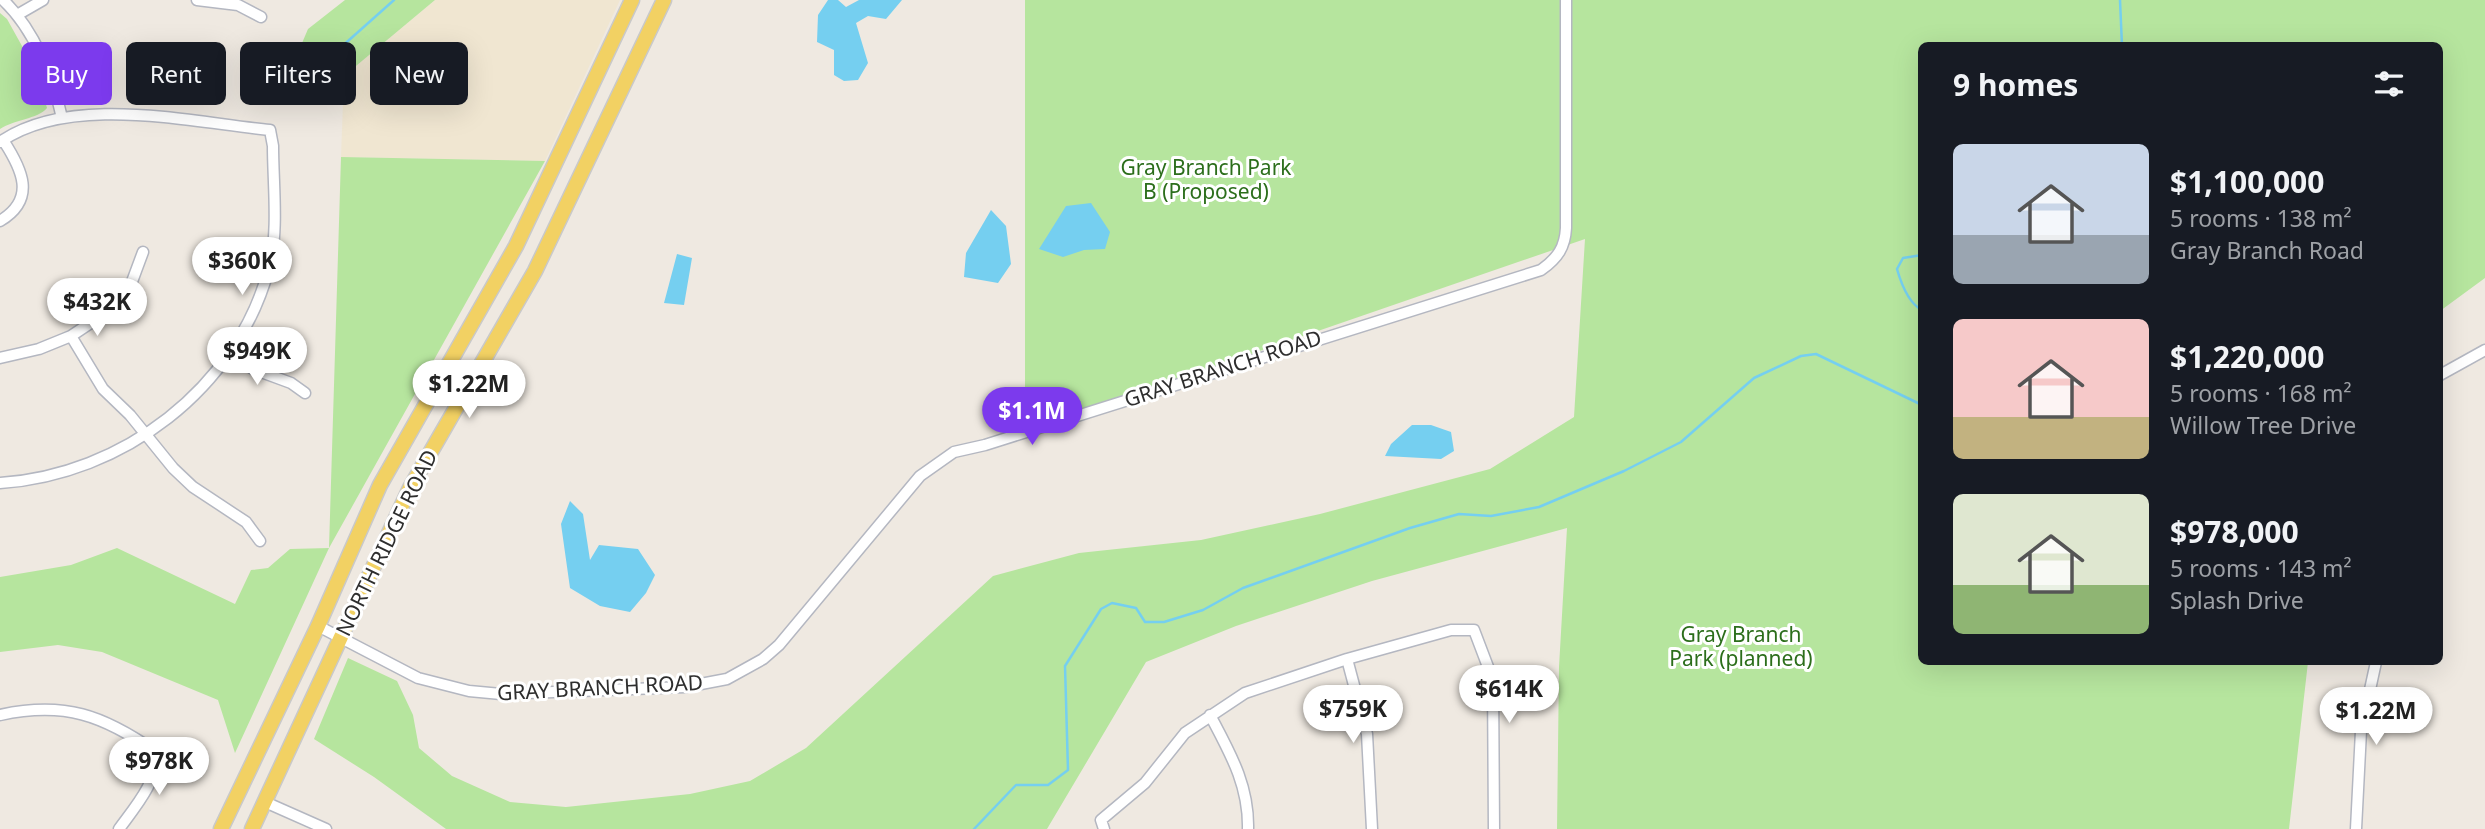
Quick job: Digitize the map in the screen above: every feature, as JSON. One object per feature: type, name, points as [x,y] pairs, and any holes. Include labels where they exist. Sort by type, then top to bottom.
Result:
[{"type":"main road","name":"NORTH RIDGE ROAD","points":[[221,829],[380,485],[516,246],[632,0]]},
{"type":"main road","name":"NORTH RIDGE ROAD","points":[[252,829],[410,488],[561,219],[664,0]]},
{"type":"street","points":[[3,0],[17,16],[53,83],[62,118]]},
{"type":"street","points":[[17,16],[43,0]]},
{"type":"street","points":[[197,0],[237,5],[261,17]]},
{"type":"street","name":"GRAY BRANCH ROAD","points":[[317,626],[418,678],[469,691],[501,694],[685,687],[727,679],[746,670],[779,645],[920,476],[954,452],[985,445],[1541,270],[1557,257],[1565,239],[1566,0]]},
{"type":"street","points":[[0,221],[18,206],[23,187],[18,163],[1,141],[30,127],[62,118],[121,115],[270,130],[273,146],[270,266],[256,303],[229,353],[187,401],[147,435],[88,466],[40,478],[0,483]]},
{"type":"street","points":[[0,358],[39,349],[71,336],[92,322],[130,287],[143,252]]},
{"type":"street","points":[[71,336],[103,389],[147,435],[173,468],[193,487],[246,522],[260,541]]},
{"type":"street","points":[[2443,372],[2485,349]]},
{"type":"street","points":[[229,353],[253,369],[291,383],[305,393]]},
{"type":"street","points":[[1102,825],[1145,783],[1185,733],[1245,694],[1347,659],[1451,630],[1474,630],[1493,680],[1494,829]]},
{"type":"street","points":[[1347,659],[1367,734],[1372,829]]},
{"type":"street","points":[[2356,829],[2361,731],[2375,665]]},
{"type":"street","points":[[0,715],[30,709],[96,716],[124,730],[156,752],[157,764],[140,801],[119,829]]},
{"type":"street","points":[[1210,715],[1241,774],[1248,805],[1248,829]]},
{"type":"street","points":[[265,802],[326,829]]},
{"type":"shaded area","points":[[435,0],[620,0],[545,161],[341,157],[343,105],[356,105],[356,66],[370,54],[370,105],[468,105],[468,42],[385,42]]},
{"type":"green space","points":[[345,0],[435,0],[385,42],[370,42],[370,54],[356,66],[356,42],[302,42],[308,29]]},
{"type":"green space","points":[[1025,0],[2485,0],[2485,278],[2443,309],[2443,42],[1918,42],[1918,665],[2308,665],[2289,829],[1557,829],[1559,667],[1567,528],[1372,581],[1236,626],[1146,662],[1047,829],[446,829],[374,777],[314,739],[348,658],[397,681],[413,715],[419,748],[452,776],[510,802],[566,807],[690,794],[750,781],[806,748],[993,576],[1079,553],[1201,540],[1320,514],[1490,469],[1574,417],[1585,239],[1025,432]]},
{"type":"green space","points":[[0,13],[7,19],[21,44],[21,105],[46,105],[47,108],[38,115],[0,129]]},
{"type":"green space","points":[[341,157],[545,161],[329,548]]},
{"type":"green space","points":[[117,548],[235,604],[251,570],[268,568],[290,549],[329,548],[235,753],[218,700],[102,652],[58,645],[0,652],[0,577],[71,565]]},
{"type":"water","points":[[828,0],[838,0],[846,7],[859,0],[902,0],[886,19],[868,16],[856,23],[868,63],[858,80],[844,81],[834,75],[834,50],[817,42],[818,15]]},
{"type":"water","points":[[1091,203],[1110,232],[1105,249],[1084,250],[1063,257],[1039,249],[1066,206]]},
{"type":"water","points":[[991,210],[1006,226],[1011,264],[998,283],[964,277],[966,253]]},
{"type":"water","points":[[677,254],[692,258],[684,305],[664,303]]},
{"type":"water","points":[[1412,425],[1431,425],[1451,432],[1454,451],[1441,459],[1385,456],[1391,444]]},
{"type":"water","points":[[570,501],[583,514],[590,560],[599,545],[638,549],[655,575],[646,593],[630,612],[600,606],[570,588],[561,524]]},
{"type":"waterway","points":[[347,42],[394,0]]},
{"type":"waterway","points":[[2120,0],[2122,42]]},
{"type":"waterway","points":[[1918,256],[1903,258],[1897,269],[1909,298],[1918,308]]},
{"type":"waterway","points":[[974,829],[1016,785],[1048,785],[1068,770],[1065,666],[1101,609],[1112,603],[1136,608],[1145,622],[1164,622],[1203,610],[1243,588],[1410,528],[1459,514],[1491,516],[1539,507],[1624,471],[1681,442],[1754,378],[1801,356],[1816,354],[1918,403]]},
{"type":"park label","name":"Gray Branch Park B (Proposed)","points":[[1206,180]]},
{"type":"park label","name":"Gray Branch Park (planned)","points":[[1741,647]]}]
